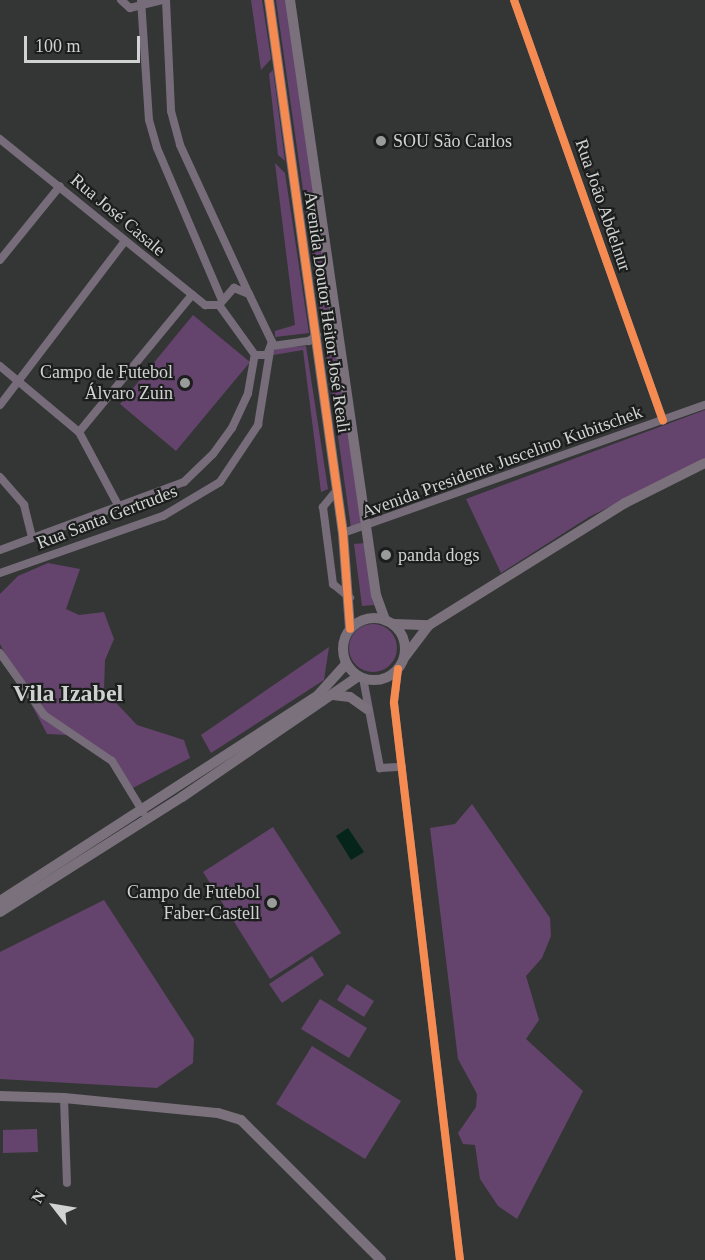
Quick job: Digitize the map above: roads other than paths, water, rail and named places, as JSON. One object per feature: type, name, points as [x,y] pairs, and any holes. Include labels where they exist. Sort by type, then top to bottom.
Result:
[{"type":"main road","name":"Avenida Doutor Heitor José Reali","points":[[269,0],[343,533],[350,598],[350,629]]},
{"type":"main road","name":"Avenida Doutor Heitor José Reali","points":[[290,0],[376,595],[390,622]]},
{"type":"main road","points":[[317,335],[339,332]]},
{"type":"main road","points":[[322,376],[343,373]]},
{"type":"main road","points":[[429,625],[366,619],[350,629],[343,646],[346,664],[361,677],[383,679],[398,669],[429,625],[625,503],[705,463]]},
{"type":"main road","points":[[390,622],[404,640],[404,658]]},
{"type":"main road","points":[[0,901],[143,812],[318,695],[346,664]]},
{"type":"main road","points":[[0,912],[361,677]]},
{"type":"main road","points":[[332,695],[350,696],[367,709]]},
{"type":"main road","points":[[0,1096],[64,1098],[218,1113],[241,1120],[381,1260]]},
{"type":"street","points":[[121,0],[130,8],[161,0]]},
{"type":"street","points":[[166,0],[170,91],[180,145],[249,294],[271,348]]},
{"type":"street","name":"Rua João Abdelnur","points":[[514,0],[663,420]]},
{"type":"street","points":[[141,4],[149,120],[157,148],[220,301],[255,355],[271,348],[309,341],[317,335]]},
{"type":"street","name":"Rua José Casale","points":[[0,139],[192,295],[209,307],[220,301]]},
{"type":"street","points":[[0,260],[60,186]]},
{"type":"street","points":[[0,405],[125,241]]},
{"type":"street","points":[[220,301],[234,288],[249,294]]},
{"type":"street","points":[[79,432],[192,295]]},
{"type":"street","name":"Rua Santa Gertrudes","points":[[0,573],[163,516],[220,482],[258,424],[271,348]]},
{"type":"street","name":"Rua Santa Gertrudes","points":[[0,550],[32,536],[184,482],[213,454],[248,393],[255,355]]},
{"type":"street","points":[[0,366],[79,432],[119,507]]},
{"type":"street","name":"Avenida Presidente Juscelino Kubitschek","points":[[343,533],[705,405]]},
{"type":"street","points":[[0,477],[24,505],[32,536]]},
{"type":"street","points":[[336,491],[323,507],[333,584],[350,598]]},
{"type":"street","points":[[0,654],[44,715],[112,761],[143,812]]},
{"type":"street","points":[[398,669],[394,703],[460,1260]]},
{"type":"street","points":[[361,677],[380,768],[402,767]]},
{"type":"street","points":[[64,1098],[67,1184]]},
{"type":"place","name":"SOU São Carlos","points":[[381,141]]},
{"type":"place","name":"Campo de Futebol Álvaro Zuin","points":[[185,383]]},
{"type":"place","name":"panda dogs","points":[[386,555]]},
{"type":"place","name":"Campo de Futebol Faber-Castell","points":[[272,903]]},
{"type":"district","name":"Vila Izabel","points":[[68,694]]}]
